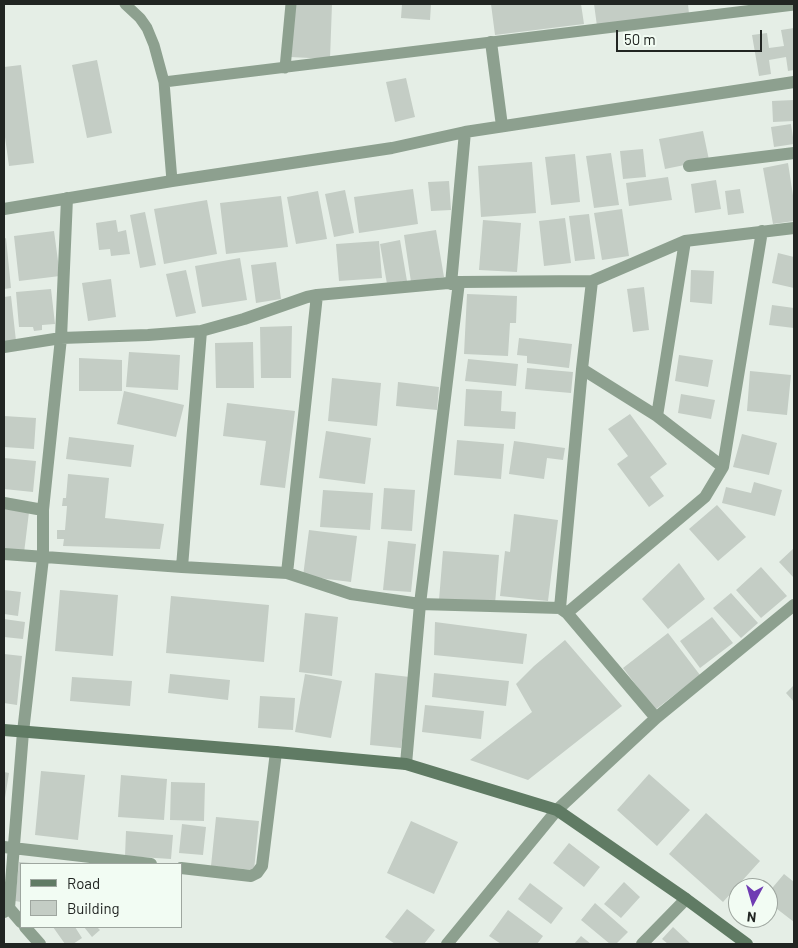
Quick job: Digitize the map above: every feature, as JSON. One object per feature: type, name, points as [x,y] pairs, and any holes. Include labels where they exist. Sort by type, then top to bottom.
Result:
[{"type":"street","points":[[491,42],[502,126]]},
{"type":"street","points":[[4,209],[172,181],[392,148],[502,126],[794,82]]},
{"type":"street","points":[[406,764],[420,604],[455,283],[465,132]]},
{"type":"street","points":[[689,166],[794,152]]},
{"type":"street","points":[[20,921],[7,910],[9,848],[43,558],[43,510],[61,338],[67,198]]},
{"type":"street","points":[[4,347],[61,338],[201,331],[317,295],[455,283],[592,281],[685,241],[794,228]]},
{"type":"street","points":[[4,554],[182,567],[287,572],[351,594],[420,604],[563,611],[705,497],[723,467],[762,231]]},
{"type":"street","points":[[657,416],[685,241]]},
{"type":"street","points":[[592,281],[582,369],[563,611],[656,718]]},
{"type":"street","points":[[287,572],[317,295]]},
{"type":"street","points":[[182,567],[201,331]]},
{"type":"street","points":[[582,369],[657,416],[723,467]]},
{"type":"street","points":[[4,503],[43,510]]},
{"type":"street","points":[[447,944],[557,810],[656,718],[794,606]]},
{"type":"street","points":[[4,730],[406,764],[557,810],[686,899],[747,944]]},
{"type":"street","points":[[182,868],[251,876],[257,873],[262,866],[276,752]]},
{"type":"street","points":[[9,848],[142,863]]},
{"type":"street","points":[[642,944],[686,899]]},
{"type":"street","points":[[26,928],[40,944]]},
{"type":"lane","points":[[125,4],[140,18],[147,28],[154,45],[164,82],[172,181]]},
{"type":"lane","points":[[285,68],[291,4]]},
{"type":"lane","points":[[164,82],[794,5]]},
{"type":"building","points":[[292,4],[332,4],[330,59],[290,57]]},
{"type":"building","points":[[402,4],[431,4],[430,20],[401,18]]},
{"type":"building","points":[[491,4],[581,4],[584,24],[495,35]]},
{"type":"building","points":[[594,4],[688,4],[689,14],[597,26]]},
{"type":"building","points":[[794,28],[794,70],[788,71],[786,57],[769,60],[771,74],[759,76],[752,35],[767,33],[769,48],[784,46],[781,30]]},
{"type":"building","points":[[97,60],[112,133],[87,138],[72,65]]},
{"type":"building","points":[[21,65],[34,163],[9,166],[4,130],[4,67]]},
{"type":"building","points":[[406,78],[415,117],[395,122],[386,82]]},
{"type":"building","points":[[794,100],[794,121],[773,122],[772,101]]},
{"type":"building","points":[[791,124],[794,144],[774,147],[771,127]]},
{"type":"building","points":[[703,131],[709,160],[665,169],[659,139]]},
{"type":"building","points":[[643,149],[646,177],[623,179],[620,151]]},
{"type":"building","points":[[611,153],[619,205],[594,208],[586,156]]},
{"type":"building","points":[[575,154],[580,202],[551,205],[545,157]]},
{"type":"building","points":[[532,162],[536,213],[481,217],[478,166]]},
{"type":"building","points":[[788,163],[794,202],[794,221],[773,224],[763,168]]},
{"type":"building","points":[[668,177],[672,200],[629,206],[626,183]]},
{"type":"building","points":[[716,180],[721,209],[695,213],[691,184]]},
{"type":"building","points":[[449,181],[451,210],[431,211],[428,182]]},
{"type":"building","points":[[413,189],[418,224],[359,233],[354,197]]},
{"type":"building","points":[[740,189],[744,213],[728,215],[725,191]]},
{"type":"building","points":[[345,190],[354,233],[334,237],[325,194]]},
{"type":"building","points":[[318,191],[327,239],[296,244],[287,197]]},
{"type":"building","points":[[281,196],[288,247],[226,254],[220,203]]},
{"type":"building","points":[[207,200],[217,254],[164,264],[154,209]]},
{"type":"building","points":[[622,209],[629,256],[602,260],[594,213]]},
{"type":"building","points":[[145,212],[156,265],[140,268],[130,215]]},
{"type":"building","points":[[589,214],[595,259],[575,261],[569,216]]},
{"type":"building","points":[[565,218],[571,263],[544,266],[539,221]]},
{"type":"building","points":[[116,220],[118,232],[126,230],[130,254],[111,256],[110,249],[99,250],[96,223]]},
{"type":"building","points":[[483,220],[521,223],[517,272],[479,270]]},
{"type":"building","points":[[436,230],[444,277],[411,282],[404,235]]},
{"type":"building","points":[[54,231],[60,276],[19,281],[14,236]]},
{"type":"building","points":[[6,238],[11,288],[4,289],[4,239]]},
{"type":"building","points":[[400,240],[407,281],[387,284],[380,244]]},
{"type":"building","points":[[379,241],[382,278],[339,281],[336,244]]},
{"type":"building","points":[[778,253],[794,257],[794,288],[772,283]]},
{"type":"building","points":[[240,258],[247,300],[202,307],[195,266]]},
{"type":"building","points":[[276,262],[281,299],[256,303],[251,265]]},
{"type":"building","points":[[186,270],[196,313],[176,317],[166,274]]},
{"type":"building","points":[[691,270],[714,271],[712,304],[690,302]]},
{"type":"building","points":[[111,279],[116,317],[88,321],[82,283]]},
{"type":"building","points":[[644,287],[649,330],[633,332],[627,289]]},
{"type":"building","points":[[51,289],[55,324],[42,325],[42,330],[34,331],[33,327],[19,327],[16,292]]},
{"type":"building","points":[[467,294],[517,296],[516,323],[510,323],[508,356],[464,354]]},
{"type":"building","points":[[11,296],[16,341],[4,342],[4,297]]},
{"type":"building","points":[[772,305],[794,308],[794,328],[769,325]]},
{"type":"building","points":[[292,326],[291,378],[261,378],[260,327]]},
{"type":"building","points":[[519,338],[572,344],[569,368],[527,363],[527,356],[517,355]]},
{"type":"building","points":[[253,342],[254,388],[216,388],[215,343]]},
{"type":"building","points":[[129,352],[180,355],[178,390],[126,387]]},
{"type":"building","points":[[679,355],[713,360],[708,387],[675,381]]},
{"type":"building","points":[[79,358],[122,360],[122,391],[79,391]]},
{"type":"building","points":[[468,359],[518,364],[516,386],[465,381]]},
{"type":"building","points":[[527,368],[573,372],[571,393],[525,389]]},
{"type":"building","points":[[750,371],[791,375],[787,415],[747,411]]},
{"type":"building","points":[[332,378],[381,383],[377,426],[328,421]]},
{"type":"building","points":[[398,382],[439,387],[437,410],[396,406]]},
{"type":"building","points":[[466,389],[502,391],[501,411],[516,412],[515,429],[464,426]]},
{"type":"building","points":[[124,391],[184,405],[176,437],[117,424]]},
{"type":"building","points":[[681,394],[715,400],[711,419],[678,413]]},
{"type":"building","points":[[227,403],[295,411],[285,488],[260,485],[266,441],[223,436]]},
{"type":"building","points":[[630,414],[667,464],[650,477],[664,496],[649,507],[617,464],[628,456],[608,429]]},
{"type":"building","points":[[4,416],[36,418],[34,449],[4,447]]},
{"type":"building","points":[[326,431],[371,438],[365,484],[319,478]]},
{"type":"building","points":[[742,434],[777,443],[769,475],[733,467]]},
{"type":"building","points":[[69,437],[134,445],[131,467],[66,459]]},
{"type":"building","points":[[457,440],[504,444],[501,479],[454,475]]},
{"type":"building","points":[[514,441],[565,448],[563,460],[547,458],[544,479],[509,474]]},
{"type":"building","points":[[4,458],[36,461],[33,492],[4,489]]},
{"type":"building","points":[[68,474],[109,478],[105,518],[164,524],[160,549],[63,546],[64,539],[57,539],[57,530],[65,530],[67,506],[62,506],[63,498],[66,498]]},
{"type":"building","points":[[754,482],[782,490],[775,516],[722,503],[726,487],[751,493]]},
{"type":"building","points":[[384,488],[415,490],[412,531],[381,529]]},
{"type":"building","points":[[323,490],[373,493],[370,530],[320,527]]},
{"type":"building","points":[[717,505],[746,537],[718,561],[689,529]]},
{"type":"building","points":[[4,509],[29,512],[24,553],[4,551]]},
{"type":"building","points":[[514,514],[558,520],[548,601],[500,596],[505,551],[510,552]]},
{"type":"building","points":[[309,530],[357,536],[351,582],[303,576]]},
{"type":"building","points":[[388,541],[416,544],[411,592],[383,590]]},
{"type":"building","points":[[794,548],[794,578],[779,562]]},
{"type":"building","points":[[443,551],[499,555],[495,604],[439,600]]},
{"type":"building","points":[[679,563],[705,599],[668,629],[642,599]]},
{"type":"building","points":[[761,567],[787,596],[761,618],[736,590]]},
{"type":"building","points":[[4,590],[21,592],[18,616],[4,614]]},
{"type":"building","points":[[60,590],[118,595],[113,656],[55,651]]},
{"type":"building","points":[[731,593],[758,623],[741,638],[713,608]]},
{"type":"building","points":[[171,596],[269,605],[264,662],[166,653]]},
{"type":"building","points":[[305,613],[338,617],[332,676],[299,672]]},
{"type":"building","points":[[712,617],[733,643],[700,668],[680,641]]},
{"type":"building","points":[[4,619],[25,622],[23,639],[4,637]]},
{"type":"building","points":[[435,622],[527,634],[523,664],[434,655]]},
{"type":"building","points":[[668,633],[700,675],[655,710],[623,668]]},
{"type":"building","points":[[565,640],[622,706],[528,780],[470,760],[532,712],[516,684]]},
{"type":"building","points":[[4,654],[22,656],[17,705],[4,703]]},
{"type":"building","points":[[375,673],[410,677],[401,748],[370,745]]},
{"type":"building","points":[[434,673],[509,681],[506,706],[432,697]]},
{"type":"building","points":[[170,674],[230,680],[228,700],[168,693]]},
{"type":"building","points":[[305,674],[342,681],[331,738],[295,732]]},
{"type":"building","points":[[72,677],[132,681],[130,706],[70,701]]},
{"type":"building","points":[[794,685],[794,702],[786,693]]},
{"type":"building","points":[[260,696],[295,698],[293,730],[258,728]]},
{"type":"building","points":[[425,705],[484,711],[481,739],[422,732]]},
{"type":"building","points":[[41,771],[85,775],[78,840],[35,835]]},
{"type":"building","points":[[4,772],[9,773],[5,798],[4,798]]},
{"type":"building","points":[[649,774],[690,810],[657,846],[617,810]]},
{"type":"building","points":[[121,775],[167,779],[164,820],[118,817]]},
{"type":"building","points":[[171,782],[205,783],[204,821],[170,820]]},
{"type":"building","points":[[706,813],[760,861],[745,878],[728,878],[728,896],[723,902],[669,854]]},
{"type":"building","points":[[216,817],[259,821],[254,870],[211,866]]},
{"type":"building","points":[[411,821],[458,842],[434,894],[387,873]]},
{"type":"building","points":[[182,824],[206,827],[203,855],[179,853]]},
{"type":"building","points":[[126,831],[173,835],[171,859],[125,856]]},
{"type":"building","points":[[569,843],[600,867],[584,887],[553,863]]},
{"type":"building","points":[[19,862],[31,863],[20,863],[20,902],[15,901]]},
{"type":"building","points":[[784,874],[794,882],[794,922],[778,910],[778,881]]},
{"type":"building","points":[[624,882],[640,897],[621,918],[604,904]]},
{"type":"building","points":[[530,883],[563,908],[551,924],[518,899]]},
{"type":"building","points":[[595,903],[628,932],[616,944],[610,944],[581,920]]},
{"type":"building","points":[[407,909],[435,930],[424,944],[395,944],[385,937]]},
{"type":"building","points":[[508,910],[543,936],[537,944],[501,944],[489,936]]},
{"type":"building","points":[[673,927],[691,944],[668,944],[662,939]]},
{"type":"building","points":[[54,928],[76,928],[82,938],[73,944],[65,944]]},
{"type":"building","points":[[85,928],[98,928],[100,930],[92,937]]},
{"type":"building","points":[[581,936],[591,944],[574,944]]}]
